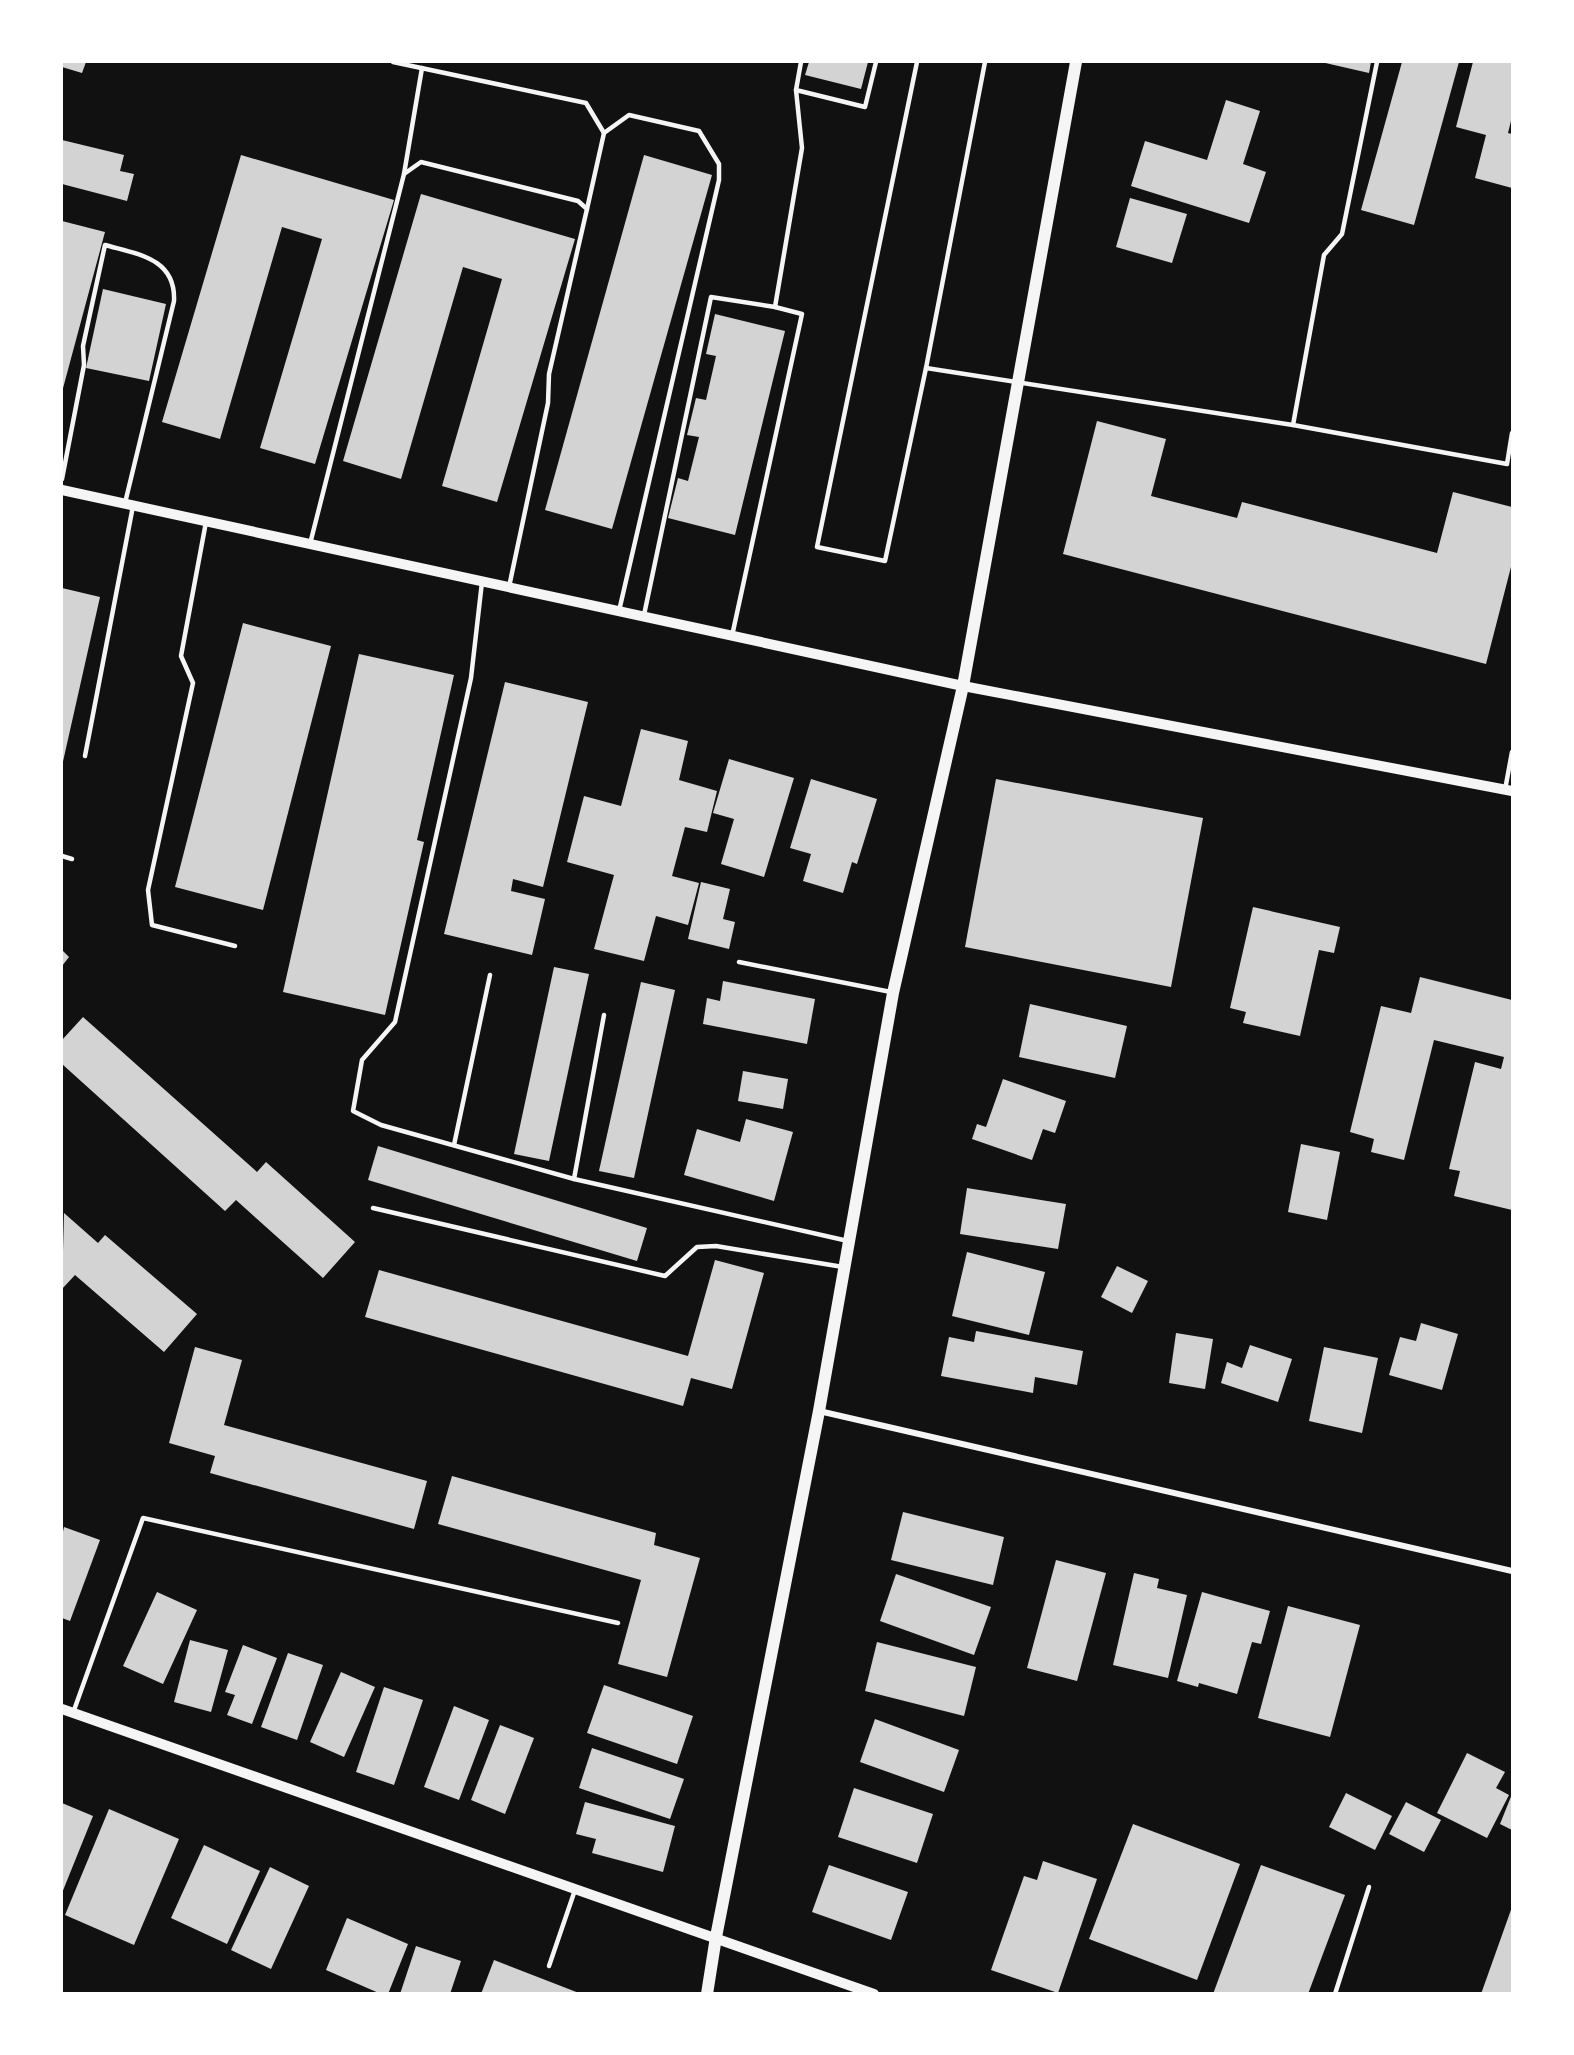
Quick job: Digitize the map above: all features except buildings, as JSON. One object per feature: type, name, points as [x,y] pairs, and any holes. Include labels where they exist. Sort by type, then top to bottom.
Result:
[{"type":"main road","points":[[707,1994],[716,1937],[819,1411],[893,993],[963,686],[1076,62]]},
{"type":"street","points":[[62,490],[963,686],[1509,791]]},
{"type":"street","points":[[819,1411],[1512,1571]]},
{"type":"street","points":[[62,1709],[874,1994]]},
{"type":"lane","points":[[393,62],[585,103],[604,133]]},
{"type":"lane","points":[[775,306],[802,148],[796,90],[801,62]]},
{"type":"lane","points":[[796,90],[866,107],[876,62]]},
{"type":"lane","points":[[917,62],[817,547],[885,561],[926,368],[985,62]]},
{"type":"lane","points":[[1293,425],[1324,255],[1342,234],[1377,62]]},
{"type":"lane","points":[[310,544],[404,174],[422,68]]},
{"type":"lane","points":[[509,587],[548,403],[549,374],[604,133],[629,115],[699,132],[719,164],[719,172],[619,612]]},
{"type":"lane","points":[[404,174],[421,162],[578,201],[587,209]]},
{"type":"lane","points":[[62,479],[84,364],[83,345],[105,245],[154,258],[175,287],[174,301],[129,505],[85,756]]},
{"type":"lane","points":[[644,617],[711,297],[775,306],[802,314],[732,636]]},
{"type":"lane","points":[[926,368],[1293,425],[1507,464],[1512,433]]},
{"type":"lane","points":[[206,522],[181,656],[193,683],[148,890],[152,925],[235,946]]},
{"type":"lane","points":[[482,581],[471,678],[395,1022],[362,1060],[353,1111],[381,1125],[574,1179],[848,1241]]},
{"type":"lane","points":[[1509,791],[1512,752]]},
{"type":"lane","points":[[62,856],[72,859]]},
{"type":"lane","points":[[739,962],[893,993]]},
{"type":"lane","points":[[454,1145],[490,975]]},
{"type":"lane","points":[[574,1179],[604,1015]]},
{"type":"lane","points":[[373,1208],[664,1276],[697,1247],[716,1246],[843,1267]]},
{"type":"lane","points":[[73,1713],[143,1518],[618,1623]]},
{"type":"lane","points":[[1335,1994],[1369,1887]]},
{"type":"lane","points":[[549,1966],[576,1888]]}]
